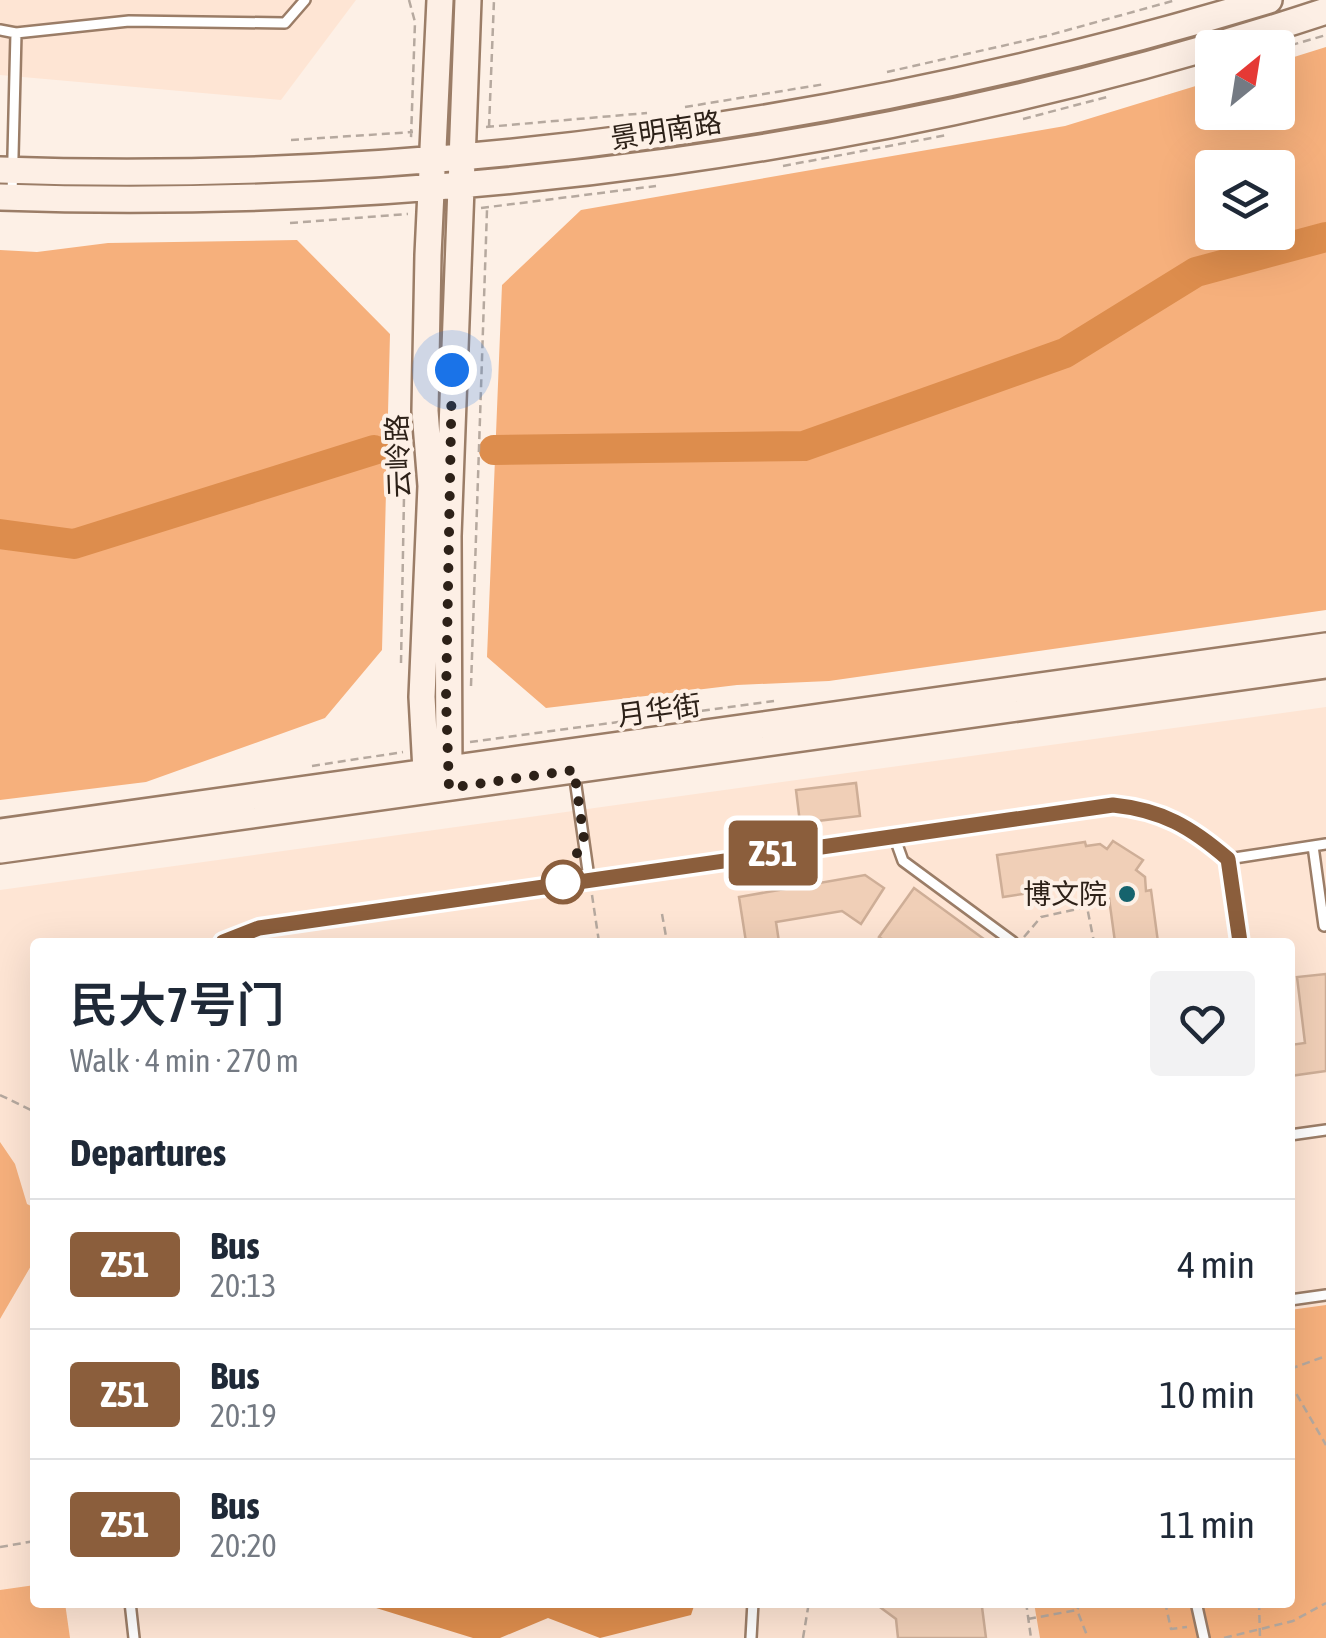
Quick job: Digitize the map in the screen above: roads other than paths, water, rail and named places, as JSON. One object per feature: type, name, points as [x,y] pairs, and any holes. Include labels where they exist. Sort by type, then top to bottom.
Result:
[{"type":"street","name":"云岭路","points":[[437,780],[422,698],[431,486],[426,411],[428,255],[440,0]]},
{"type":"street","name":"云岭路","points":[[437,780],[460,183],[474,155],[476,128],[468,0]]},
{"type":"street","name":"景明南路","points":[[6,170],[140,172],[474,155],[656,136],[853,103],[1051,61],[1230,6],[1269,0]]},
{"type":"street","name":"景明南路","points":[[6,198],[140,199],[487,182],[659,163],[872,126],[1057,87],[1245,38],[1326,11]]},
{"type":"street","name":"月华街","points":[[0,850],[1326,646]]},
{"type":"street","name":"月华街","points":[[0,832],[437,780],[574,770],[1326,665]]},
{"type":"lane","points":[[0,30],[16,34],[129,20],[286,23],[306,0]]},
{"type":"lane","points":[[6,198],[16,34]]},
{"type":"lane","points":[[574,770],[589,878]]},
{"type":"lane","points":[[233,938],[259,928],[589,878],[1113,805],[1151,809],[1181,822],[1228,859],[1239,938]]},
{"type":"lane","points":[[894,836],[903,861],[1011,938]]},
{"type":"lane","points":[[1228,859],[1326,844]]},
{"type":"lane","points":[[1313,846],[1324,926]]},
{"type":"lane","points":[[1295,1134],[1326,1130]]},
{"type":"lane","points":[[1295,1299],[1326,1295]]},
{"type":"lane","points":[[131,1608],[134,1638]]},
{"type":"lane","points":[[751,1638],[753,1608]]},
{"type":"lane","points":[[1198,1608],[1204,1638]]},
{"type":"waterway","points":[[494,450],[804,446],[1065,353],[1196,272],[1326,237]]},
{"type":"waterway","points":[[0,534],[74,544],[374,450]]},
{"type":"place","name":"博文院","points":[[1127,894]]}]
